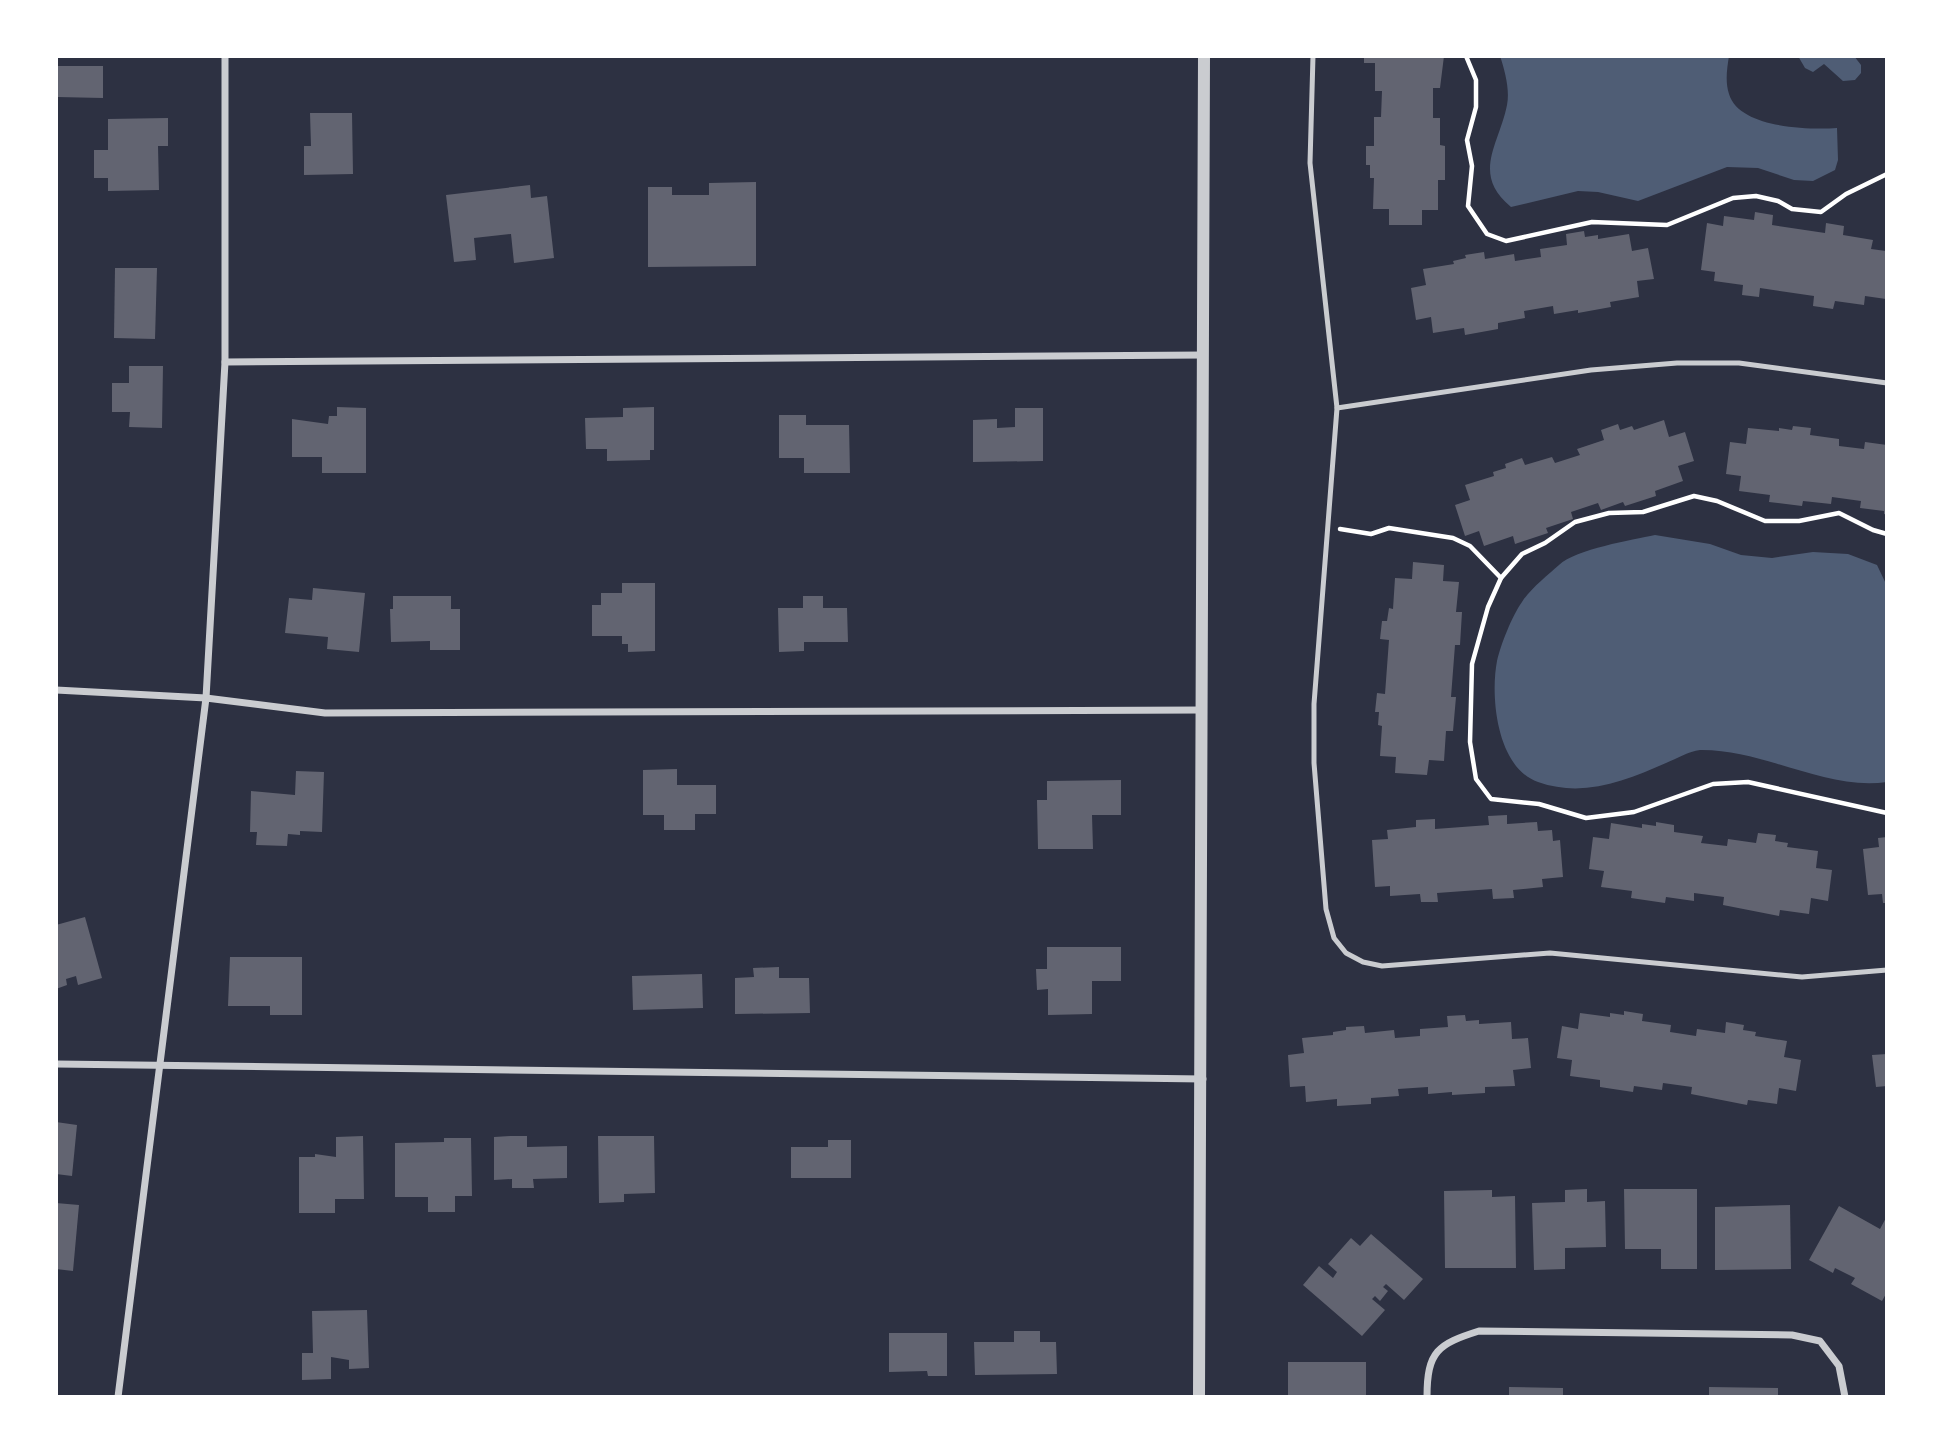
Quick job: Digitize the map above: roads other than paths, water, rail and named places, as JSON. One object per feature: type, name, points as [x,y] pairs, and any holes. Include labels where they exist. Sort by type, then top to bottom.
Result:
[{"type":"street","points":[[118,1397],[206,698],[225,362],[225,56]]},
{"type":"street","points":[[1199,1397],[1203,1079],[1204,56]]},
{"type":"street","points":[[225,362],[1204,355]]},
{"type":"street","points":[[56,690],[206,698],[325,713],[1203,710]]},
{"type":"street","points":[[56,1064],[1203,1079]]},
{"type":"street","points":[[1427,1397],[1431,1360],[1447,1341],[1479,1331],[1792,1335],[1820,1341],[1839,1366],[1845,1397]]},
{"type":"lane","points":[[1313,56],[1310,163],[1337,408],[1314,704],[1314,763],[1326,909],[1334,938],[1346,953],[1363,962],[1382,967],[1550,953],[1802,978],[1887,970]]},
{"type":"lane","points":[[1337,408],[1591,370],[1678,362],[1739,362],[1887,383]]},
{"type":"water","points":[[1500,56],[1729,56],[1729,94],[1735,105],[1746,114],[1793,127],[1837,128],[1838,160],[1835,170],[1813,181],[1794,180],[1758,168],[1727,167],[1638,201],[1598,192],[1578,191],[1511,207],[1492,183],[1490,171],[1494,146],[1508,99]]},
{"type":"water","points":[[1798,56],[1854,56],[1861,65],[1861,73],[1855,80],[1843,81],[1824,64],[1813,72],[1805,68]]},
{"type":"water","points":[[1655,535],[1710,544],[1741,555],[1772,558],[1813,552],[1848,554],[1877,565],[1887,586],[1887,782],[1841,781],[1748,756],[1700,750],[1619,781],[1587,788],[1555,787],[1524,774],[1505,747],[1496,711],[1497,661],[1514,615],[1539,582],[1567,559],[1605,546]]}]
